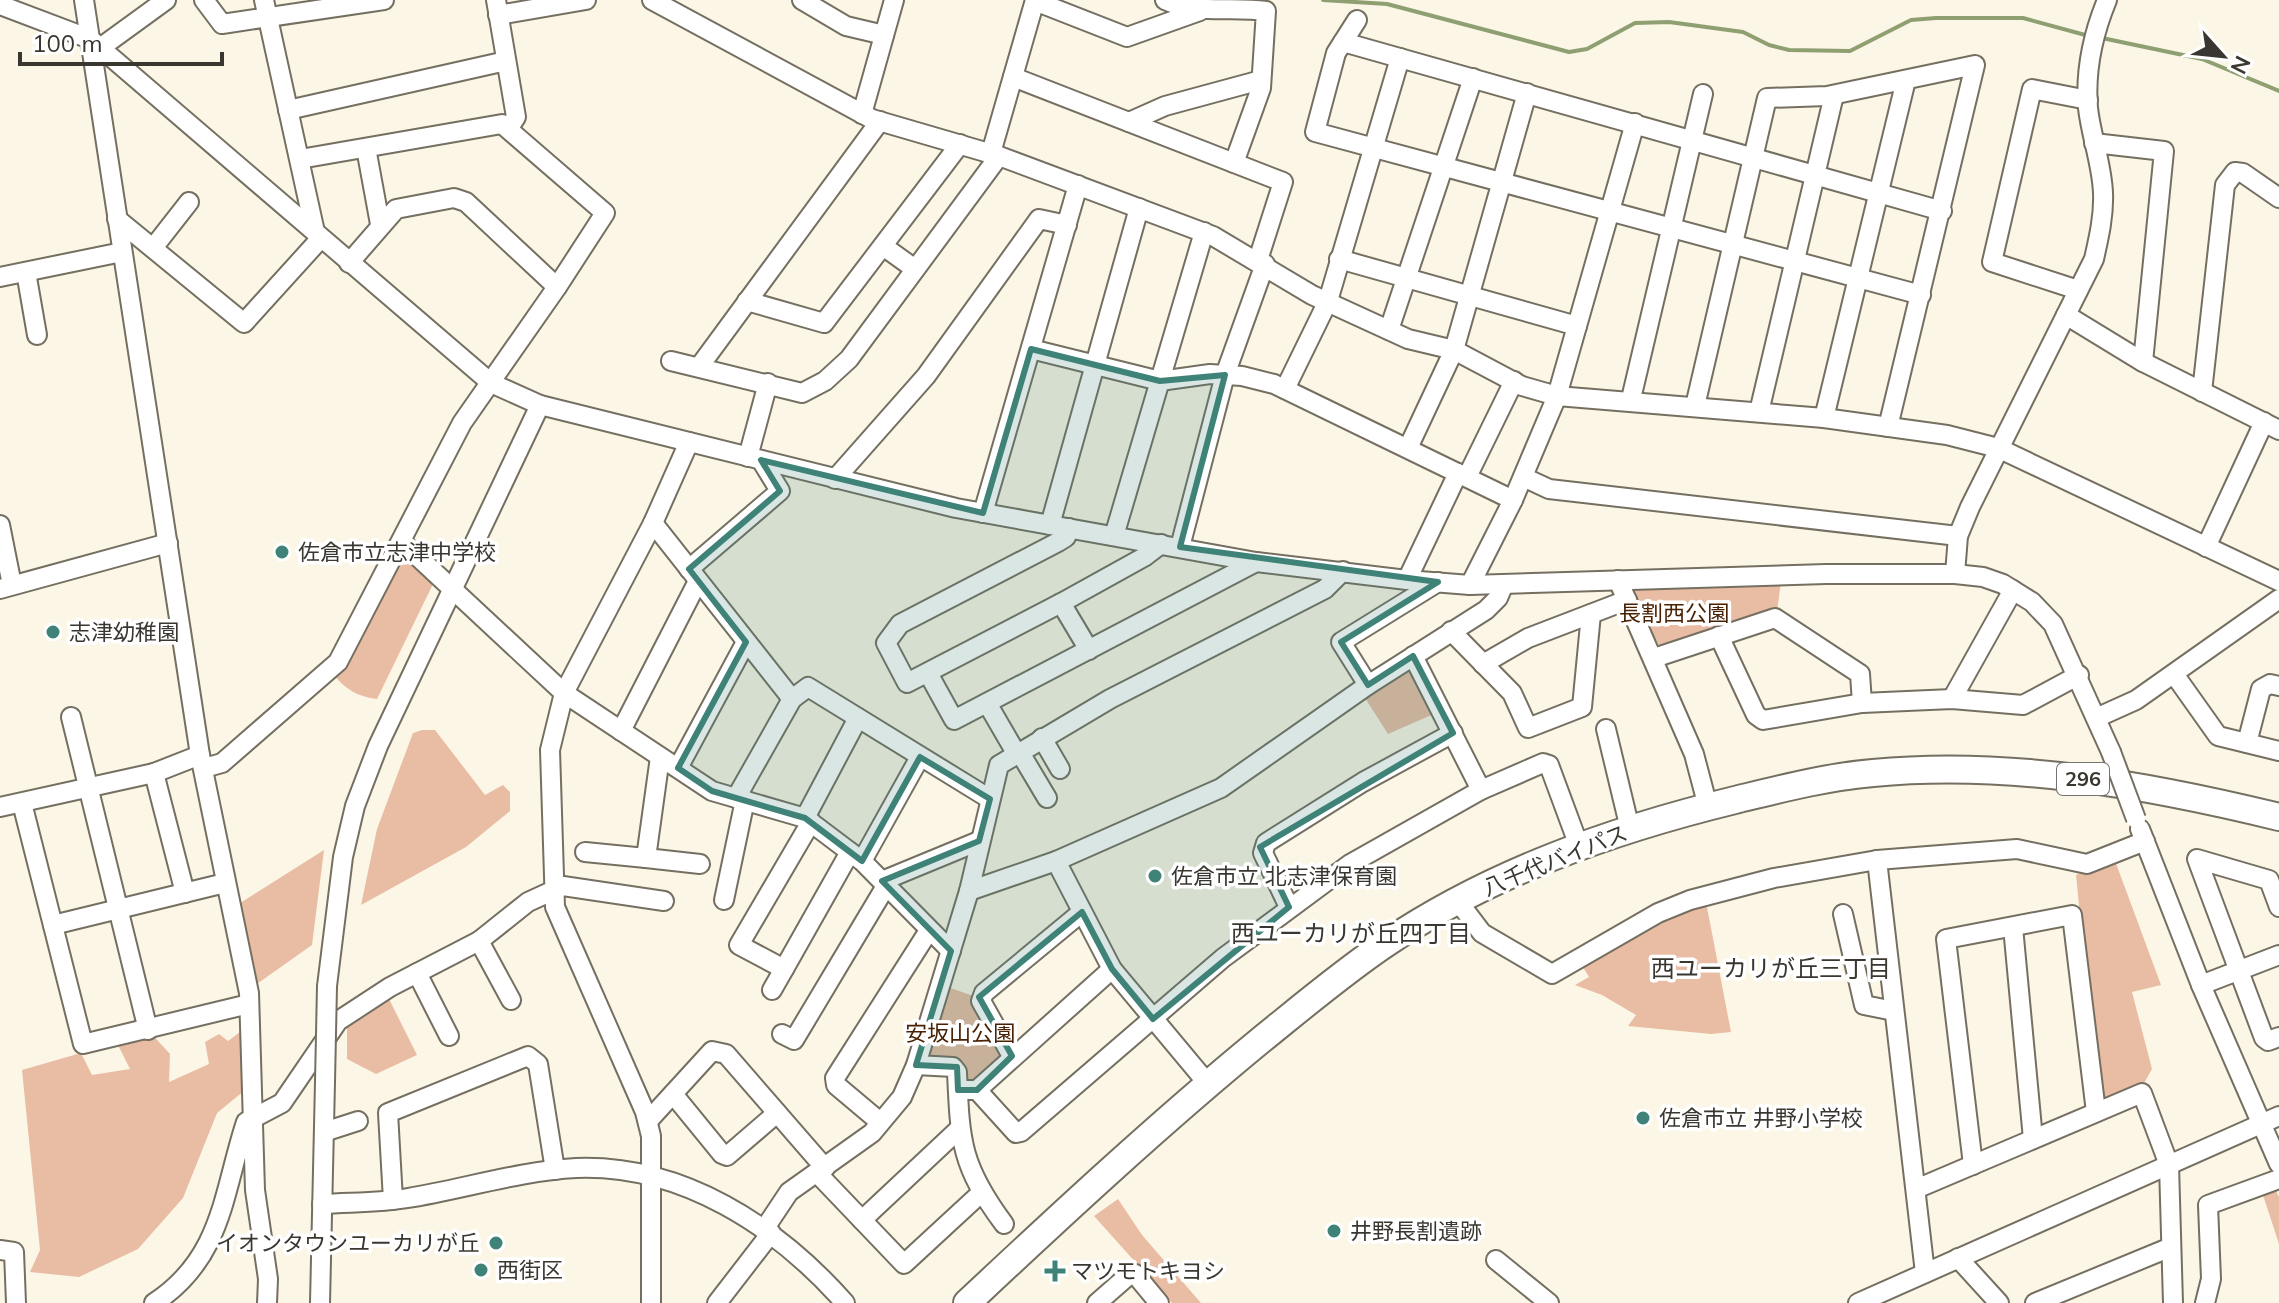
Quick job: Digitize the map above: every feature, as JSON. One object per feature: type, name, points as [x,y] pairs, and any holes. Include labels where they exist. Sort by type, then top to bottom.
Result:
[{"type":"highway","name":"八千代バイパス","points":[[967,1303],[1208,1084],[1358,963],[1457,900],[1579,846],[1708,807],[1821,780],[1874,773],[1950,770],[2099,780],[2279,817]]},
{"type":"street","points":[[84,0],[95,44],[117,219],[202,761],[249,1004],[255,1190],[268,1279],[267,1303]]},
{"type":"street","points":[[95,44],[166,0]]},
{"type":"street","points":[[204,0],[222,24],[265,9],[384,0]]},
{"type":"street","points":[[509,128],[516,117],[497,8],[586,0]]},
{"type":"street","points":[[654,0],[862,114],[995,154],[1204,232],[1328,301],[1389,330],[1454,350],[1514,381],[1557,396],[1631,399],[1824,418],[1947,435],[1998,448],[2279,581]]},
{"type":"street","points":[[802,0],[846,26],[884,35]]},
{"type":"street","points":[[862,114],[894,0]]},
{"type":"street","points":[[671,361],[802,393],[825,381],[849,359],[995,154],[1035,0],[1127,37],[1200,11],[1238,7],[1266,11],[1261,80],[1234,163]]},
{"type":"street","points":[[1165,0],[1200,11]]},
{"type":"street","points":[[1955,574],[1958,536],[1998,448],[2094,259],[2101,227],[2103,191],[2088,100],[2090,54],[2107,0]]},
{"type":"street","points":[[0,5],[95,44],[491,383],[540,405],[983,513],[1256,562],[1470,585],[1955,574],[1983,577],[2013,590],[2032,602],[2053,624],[2079,675],[2201,985],[2279,1164]]},
{"type":"street","points":[[265,9],[318,235]]},
{"type":"street","points":[[1357,20],[1336,53],[1315,132],[1921,295]]},
{"type":"street","points":[[1343,42],[1942,211]]},
{"type":"street","points":[[1285,389],[1328,301],[1400,58]]},
{"type":"street","points":[[288,110],[506,61]]},
{"type":"street","points":[[1695,406],[1767,98],[1787,100],[1834,95],[1975,65],[1888,427]]},
{"type":"street","points":[[1013,77],[1283,182],[1261,262],[1170,545],[907,683],[886,643],[900,624],[1066,537],[1060,526],[1094,364],[1139,208]]},
{"type":"street","points":[[1389,330],[1473,78]]},
{"type":"street","points":[[1129,122],[1165,106],[1261,80]]},
{"type":"street","points":[[1824,418],[1906,80]]},
{"type":"street","points":[[2078,290],[1992,262],[2032,89],[2088,100]]},
{"type":"street","points":[[1408,448],[1454,350],[1527,93]]},
{"type":"street","points":[[1631,399],[1703,94]]},
{"type":"street","points":[[1759,412],[1834,95]]},
{"type":"street","points":[[699,367],[880,121]]},
{"type":"street","points":[[1470,585],[1513,500],[1557,396],[1635,123]]},
{"type":"street","points":[[0,807],[202,761],[222,763],[338,662],[403,543],[462,423],[605,213],[502,124],[300,159]]},
{"type":"street","points":[[2094,143],[2164,151],[2143,362]]},
{"type":"street","points":[[747,301],[824,323],[960,144]]},
{"type":"street","points":[[366,148],[380,224]]},
{"type":"street","points":[[2202,392],[2225,185],[2235,172],[2243,173],[2279,198]]},
{"type":"street","points":[[983,513],[1078,185]]},
{"type":"street","points":[[349,263],[396,209],[454,198],[466,202],[557,287]]},
{"type":"street","points":[[153,248],[189,202]]},
{"type":"street","points":[[117,219],[244,323],[318,235]]},
{"type":"street","points":[[835,479],[926,376],[1039,219],[1067,225]]},
{"type":"street","points":[[1114,536],[1204,232]]},
{"type":"street","points":[[883,246],[915,269]]},
{"type":"street","points":[[0,277],[122,252]]},
{"type":"street","points":[[1339,259],[1577,326]]},
{"type":"street","points":[[26,272],[37,335]]},
{"type":"street","points":[[2066,315],[2143,362],[2271,426],[2206,547]]},
{"type":"street","points":[[1031,349],[1160,381],[1242,376],[1285,389],[1513,500]]},
{"type":"street","points":[[1407,580],[1514,381]]},
{"type":"street","points":[[621,731],[694,575],[780,491],[755,459],[768,383]]},
{"type":"street","points":[[320,1303],[327,986],[343,857],[355,806],[378,746],[540,405]]},
{"type":"street","points":[[651,1303],[652,1177],[648,1121],[555,907],[552,891],[550,750],[564,693],[653,523],[689,442]]},
{"type":"street","points":[[1523,477],[1549,489],[1958,536]]},
{"type":"street","points":[[653,523],[792,699]]},
{"type":"street","points":[[0,525],[6,587],[168,543]]},
{"type":"street","points":[[403,543],[564,693],[712,791],[808,820],[856,856],[928,932],[951,951]]},
{"type":"street","points":[[928,673],[954,720],[1256,562]]},
{"type":"street","points":[[717,1303],[768,1230],[789,1192],[864,1140],[902,1097],[916,1065],[969,891],[999,765],[1042,738],[1325,589],[1343,571]]},
{"type":"street","points":[[1618,580],[1694,754],[1708,807]]},
{"type":"street","points":[[1368,685],[1341,642],[1438,582]]},
{"type":"street","points":[[969,891],[1056,861],[1221,788],[1368,685],[1493,604],[1504,584]]},
{"type":"street","points":[[1952,699],[2013,590]]},
{"type":"street","points":[[2096,718],[2136,700],[2279,599]]},
{"type":"street","points":[[1483,664],[1528,638],[1627,600]]},
{"type":"street","points":[[1061,603],[1089,650]]},
{"type":"street","points":[[1451,631],[1515,697],[1528,728],[1582,707],[1591,614]]},
{"type":"street","points":[[1654,658],[1775,618],[1860,674],[1862,703]]},
{"type":"street","points":[[1719,636],[1759,718],[1862,703],[1952,699],[2023,705],[2079,675]]},
{"type":"street","points":[[678,768],[746,642]]},
{"type":"street","points":[[1413,656],[1481,790]]},
{"type":"street","points":[[2174,674],[2218,736],[2279,751]]},
{"type":"street","points":[[2247,743],[2261,689],[2270,684],[2279,686]]},
{"type":"street","points":[[724,900],[741,799],[792,699],[808,687],[990,799]]},
{"type":"street","points":[[987,703],[1047,798]]},
{"type":"street","points":[[71,717],[148,1030]]},
{"type":"street","points":[[784,969],[739,945],[808,820],[858,718]]},
{"type":"street","points":[[1606,729],[1630,829]]},
{"type":"street","points":[[1289,907],[1263,853],[1266,843],[1363,782],[1453,733]]},
{"type":"street","points":[[1042,738],[1060,769]]},
{"type":"street","points":[[646,858],[660,757]]},
{"type":"street","points":[[772,990],[920,757]]},
{"type":"street","points":[[977,1090],[1016,1133],[1021,1132],[1289,907],[1350,864],[1481,790],[1547,764],[1579,846]]},
{"type":"street","points":[[154,773],[185,893]]},
{"type":"street","points":[[22,803],[83,1044],[249,1004]]},
{"type":"street","points":[[782,1034],[794,1040],[884,883],[979,841]]},
{"type":"street","points":[[1457,900],[1482,933],[1545,972],[1562,971],[1626,930],[1690,900],[1774,878],[1877,860],[2017,849],[2087,864],[2145,841]]},
{"type":"street","points":[[585,852],[700,864]]},
{"type":"street","points":[[2279,907],[2269,880],[2197,859],[2236,971],[2264,1038],[2272,1041],[2279,1037]]},
{"type":"street","points":[[1877,860],[1925,1273]]},
{"type":"street","points":[[1056,861],[1112,969],[1208,1084]]},
{"type":"street","points":[[53,925],[225,883]]},
{"type":"street","points":[[154,1303],[208,1248],[225,1205],[244,1127],[282,1103],[338,1021],[417,973],[479,941],[528,902],[563,886],[664,901]]},
{"type":"street","points":[[1012,1056],[981,1001],[984,993],[1082,912]]},
{"type":"street","points":[[1843,914],[1864,1005],[1894,1011]]},
{"type":"street","points":[[1973,1165],[1946,939],[2072,915],[2096,1112]]},
{"type":"street","points":[[2013,927],[2033,1139]]},
{"type":"street","points":[[880,1122],[836,1085],[835,1078],[928,932]]},
{"type":"street","points":[[479,941],[511,1000]]},
{"type":"street","points":[[2201,985],[2279,955]]},
{"type":"street","points":[[958,1090],[977,1090],[1112,969]]},
{"type":"street","points":[[417,973],[449,1036]]},
{"type":"street","points":[[648,1121],[712,1051],[726,1054],[862,1220],[904,1264],[981,1193]]},
{"type":"street","points":[[393,1200],[388,1113],[528,1056],[538,1064],[555,1170]]},
{"type":"street","points":[[916,1065],[953,1067],[958,1090],[958,1130],[981,1193],[1004,1224]]},
{"type":"street","points":[[1916,1189],[2142,1093],[2169,1165],[2173,1303]]},
{"type":"street","points":[[673,1094],[725,1155],[731,1155],[777,1113]]},
{"type":"street","points":[[1869,1301],[1958,1258],[2279,1116]]},
{"type":"street","points":[[324,1132],[358,1121]]},
{"type":"street","points":[[862,1220],[958,1130]]},
{"type":"street","points":[[322,1204],[393,1200],[555,1170],[597,1169],[652,1177],[716,1200],[768,1230],[841,1302]]},
{"type":"street","points":[[2205,1303],[2211,1279],[2208,1205],[2279,1179]]},
{"type":"street","points":[[2035,1303],[2171,1247]]},
{"type":"street","points":[[0,1250],[14,1252],[16,1303]]},
{"type":"street","points":[[1958,1258],[1999,1303]]},
{"type":"street","points":[[1496,1260],[1549,1303]]},
{"type":"street","points":[[1097,1303],[1135,1274],[1159,1303]]},
{"type":"highlighted area","points":[[1031,349],[1160,381],[1225,375],[1180,547],[1438,582],[1341,642],[1368,685],[1413,656],[1453,733],[1260,847],[1289,907],[1153,1019],[1112,969],[1082,912],[979,997],[1012,1056],[977,1090],[958,1090],[957,1067],[916,1065],[951,951],[882,881],[979,841],[990,799],[920,757],[862,861],[805,818],[712,791],[678,768],[746,642],[689,569],[780,491],[761,460],[983,513]]},
{"type":"green space","points":[[405,553],[434,582],[377,699],[364,696],[347,688],[333,674]]},
{"type":"green space","name":"長割西公園","points":[[1781,581],[1777,612],[1660,647],[1627,586]]},
{"type":"green space","points":[[1412,670],[1436,713],[1388,734],[1365,698]]},
{"type":"green space","points":[[435,730],[485,795],[503,785],[510,792],[510,811],[466,847],[361,905],[377,829],[413,733]]},
{"type":"green space","points":[[324,850],[312,945],[254,986],[234,907]]},
{"type":"green space","points":[[2114,858],[2161,985],[2132,992],[2152,1069],[2143,1085],[2105,1100],[2098,1098],[2076,875]]},
{"type":"green space","points":[[1706,902],[1731,1032],[1711,1034],[1628,1026],[1636,1015],[1602,995],[1575,985],[1589,977],[1581,964],[1627,934]]},
{"type":"green space","name":"安坂山公園","points":[[945,986],[976,997],[1005,1056],[975,1082],[963,1078],[962,1061],[927,1061]]},
{"type":"green space","points":[[389,999],[417,1055],[376,1074],[347,1059],[347,1022]]},
{"type":"green space","points":[[148,1030],[170,1054],[169,1082],[209,1064],[205,1042],[219,1034],[228,1041],[243,1030],[250,1086],[217,1113],[183,1198],[138,1249],[79,1277],[30,1272],[40,1250],[22,1070],[81,1053],[92,1075],[130,1069],[114,1037]]},
{"type":"green space","points":[[2274,1186],[2279,1197],[2279,1244],[2262,1192]]},
{"type":"green space","points":[[1118,1199],[1142,1235],[1201,1303],[1172,1303],[1094,1216]]},
{"type":"waterway","points":[[1323,0],[1387,4],[1569,52],[1587,49],[1635,23],[1669,22],[1743,32],[1769,45],[1789,50],[1850,51],[1911,20],[1936,18],[2023,18],[2089,36]]},
{"type":"waterway","points":[[2102,38],[2202,59],[2279,91]]},
{"type":"place","name":"佐倉市立志津中学校","points":[[282,552]]},
{"type":"place","name":"志津幼稚園","points":[[53,632]]},
{"type":"place","name":"佐倉市立 北志津保育園","points":[[1155,876]]},
{"type":"place","name":"佐倉市立 井野小学校","points":[[1643,1118]]},
{"type":"place","name":"井野長割遺跡","points":[[1334,1231]]},
{"type":"place","name":"イオンタウンユーカリが丘","points":[[496,1243]]},
{"type":"place","name":"西街区","points":[[481,1270]]},
{"type":"place","name":"マツモトキヨシ","points":[[1055,1271]]},
{"type":"district","name":"西ユーカリが丘四丁目","points":[[1351,934]]},
{"type":"district","name":"西ユーカリが丘三丁目","points":[[1771,969]]}]
